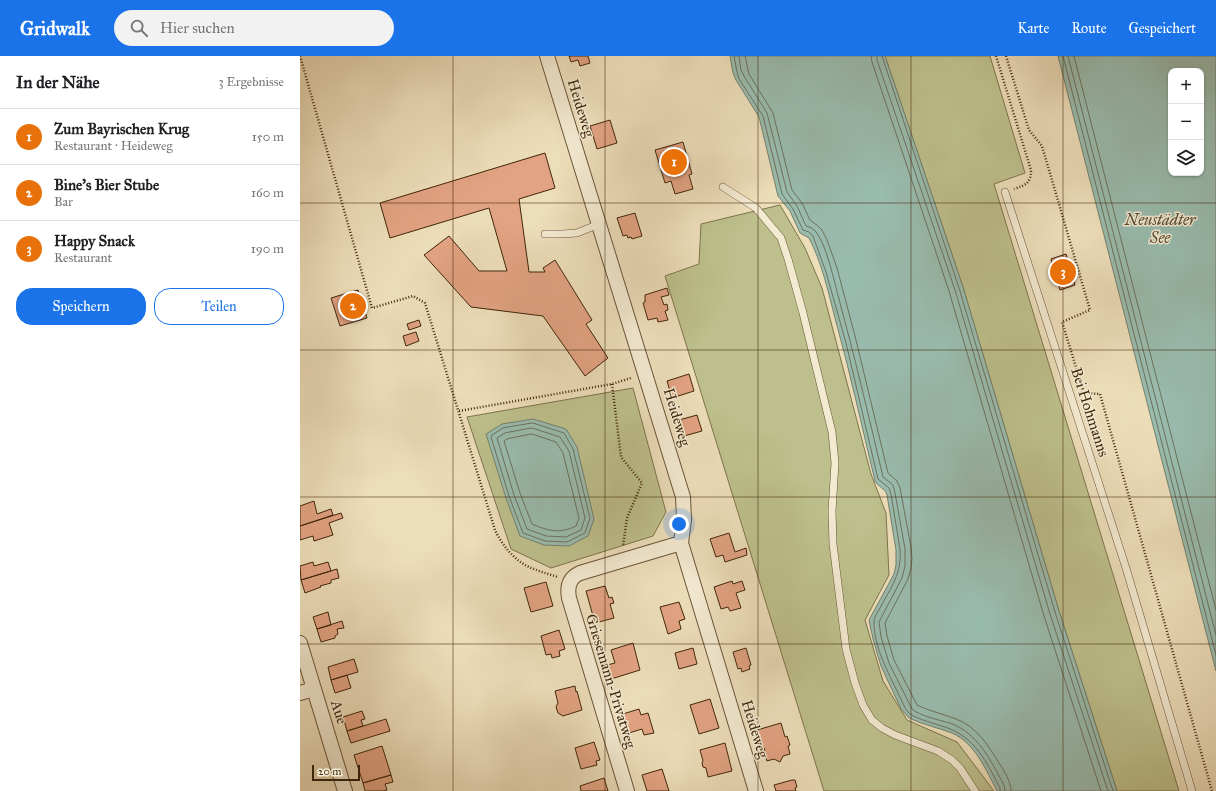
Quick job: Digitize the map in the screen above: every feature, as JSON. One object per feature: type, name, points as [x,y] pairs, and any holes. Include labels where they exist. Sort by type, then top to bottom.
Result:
[{"type":"street","name":"Heideweg","points":[[547,56],[683,497],[684,520],[681,543],[756,791]]},
{"type":"street","points":[[570,581],[578,574],[681,543]]},
{"type":"street","name":"Griesemann-Privatweg","points":[[570,581],[568,598],[627,791]]},
{"type":"street","name":"Aue","points":[[300,643],[344,791]]},
{"type":"street","points":[[300,693],[314,689]]},
{"type":"lane","points":[[723,186],[756,208],[781,238],[803,313],[832,432],[835,463],[832,540],[846,649],[855,683],[863,705],[872,720],[882,728],[895,735],[938,751],[952,760],[960,768],[975,791]]},
{"type":"lane","name":"Bei Hohmanns","points":[[1005,192],[1126,568],[1192,791]]},
{"type":"lane","points":[[545,234],[577,233],[599,224]]},
{"type":"path","points":[[300,56],[372,308],[413,296],[425,303],[493,526],[501,541],[510,552],[527,566],[570,581]]},
{"type":"path","points":[[996,56],[1031,170],[1030,179],[1026,184],[1005,192]]},
{"type":"path","points":[[1006,56],[1029,130],[1042,146],[1090,310],[1062,322],[1084,393],[1100,394],[1212,791]]},
{"type":"path","points":[[458,411],[612,384],[645,374]]},
{"type":"path","points":[[612,384],[621,457],[642,483],[627,518],[621,560]]},
{"type":"green space","points":[[885,56],[990,56],[1025,173],[994,184],[1179,791],[1117,791],[1059,611],[963,287]]},
{"type":"green space","points":[[780,205],[805,248],[822,288],[871,474],[886,513],[889,575],[865,620],[883,681],[907,720],[957,742],[994,791],[824,791],[665,276],[699,264],[701,224]]},
{"type":"green space","points":[[633,388],[666,512],[653,536],[551,568],[511,549],[467,417]]},
{"type":"water","points":[[730,56],[885,56],[963,287],[1059,611],[1117,791],[997,791],[979,758],[967,743],[952,733],[911,719],[901,709],[881,666],[869,620],[894,574],[896,565],[896,550],[887,495],[875,481],[846,359],[818,257],[809,238],[800,233],[790,211],[778,196],[759,117],[736,80],[733,73]]},
{"type":"water","name":"Neustädter See","points":[[1058,56],[1216,56],[1216,671]]},
{"type":"water","points":[[533,419],[566,429],[577,447],[594,519],[588,536],[569,546],[544,545],[520,536],[506,498],[486,434],[502,424]]},
{"type":"building","points":[[569,56],[588,56],[590,63],[580,66],[578,60],[571,62]]},
{"type":"building","points":[[610,120],[617,143],[597,149],[590,126]]},
{"type":"building","points":[[683,142],[692,174],[689,175],[693,189],[675,194],[671,181],[665,183],[655,150]]},
{"type":"building","points":[[545,153],[555,188],[519,199],[529,272],[545,272],[543,268],[555,260],[592,320],[586,324],[608,358],[585,376],[543,316],[471,307],[424,255],[449,236],[479,271],[507,271],[489,208],[390,238],[380,203]]},
{"type":"building","points":[[635,213],[642,236],[632,239],[631,237],[628,238],[627,235],[623,236],[617,218]]},
{"type":"building","points":[[1066,254],[1075,285],[1060,290],[1051,259]]},
{"type":"building","points":[[667,288],[669,295],[661,297],[664,305],[667,304],[668,310],[665,311],[668,320],[658,322],[657,318],[648,320],[643,303],[645,302],[645,295]]},
{"type":"building","points":[[358,290],[367,318],[340,326],[331,298]]},
{"type":"building","points":[[419,320],[421,326],[409,330],[407,324]]},
{"type":"building","points":[[416,332],[419,341],[406,346],[403,336]]},
{"type":"building","points":[[689,374],[694,391],[672,398],[667,381]]},
{"type":"building","points":[[697,415],[702,431],[684,436],[679,420]]},
{"type":"building","points":[[314,501],[317,514],[331,509],[333,515],[300,526],[300,506]]},
{"type":"building","points":[[341,513],[343,518],[329,523],[333,535],[314,541],[313,536],[300,540],[300,526]]},
{"type":"building","points":[[729,533],[735,552],[746,548],[747,555],[725,562],[723,555],[716,557],[710,539]]},
{"type":"building","points":[[313,562],[314,566],[328,562],[331,571],[301,580],[300,566]]},
{"type":"building","points":[[337,569],[339,578],[331,580],[331,583],[305,593],[301,580]]},
{"type":"building","points":[[732,581],[733,584],[742,581],[745,590],[736,593],[741,608],[730,611],[728,607],[721,609],[714,587]]},
{"type":"building","points":[[546,582],[553,606],[531,612],[524,588]]},
{"type":"building","points":[[605,586],[609,598],[612,597],[614,603],[610,604],[614,618],[595,623],[586,591]]},
{"type":"building","points":[[679,602],[685,619],[679,621],[681,629],[668,634],[660,607]]},
{"type":"building","points":[[328,612],[331,625],[317,629],[313,617]]},
{"type":"building","points":[[342,621],[344,628],[337,629],[338,634],[335,638],[321,642],[317,629]]},
{"type":"building","points":[[559,630],[565,649],[559,651],[560,656],[552,658],[551,654],[546,655],[541,636]]},
{"type":"building","points":[[633,643],[640,670],[611,679],[607,665],[615,663],[611,650]]},
{"type":"building","points":[[693,648],[697,664],[679,669],[675,653]]},
{"type":"building","points":[[746,648],[751,665],[749,666],[750,669],[742,672],[741,668],[738,669],[733,652]]},
{"type":"building","points":[[354,659],[358,672],[331,680],[328,667]]},
{"type":"building","points":[[347,675],[351,688],[335,693],[331,680]]},
{"type":"building","points":[[575,686],[582,710],[563,716],[558,713],[556,707],[558,703],[555,691]]},
{"type":"building","points":[[710,699],[719,728],[699,734],[690,705]]},
{"type":"building","points":[[639,709],[641,715],[648,713],[654,733],[644,735],[642,729],[629,733],[623,714]]},
{"type":"building","points":[[362,711],[365,719],[361,720],[363,726],[347,731],[343,717]]},
{"type":"building","points":[[386,719],[390,731],[351,743],[347,731]]},
{"type":"building","points":[[781,723],[785,737],[787,736],[790,745],[788,746],[790,754],[783,756],[780,762],[774,759],[767,761],[757,730]]},
{"type":"building","points":[[594,742],[600,760],[596,761],[597,765],[581,769],[575,748]]},
{"type":"building","points":[[725,743],[732,771],[708,777],[706,768],[703,767],[700,750]]},
{"type":"building","points":[[382,746],[391,775],[363,783],[354,755]]},
{"type":"building","points":[[662,769],[669,791],[647,791],[642,775]]},
{"type":"building","points":[[391,775],[393,782],[385,784],[387,790],[365,791],[363,783]]},
{"type":"building","points":[[604,778],[608,791],[581,791],[580,786]]},
{"type":"building","points":[[795,780],[797,787],[795,788],[796,791],[776,791],[774,785]]},
{"type":"place","name":"Zum Bayrischen Krug","points":[[674,162]]},
{"type":"place","name":"Happy Snack","points":[[1063,272]]},
{"type":"place","name":"Bine's Bier Stube","points":[[353,306]]}]
